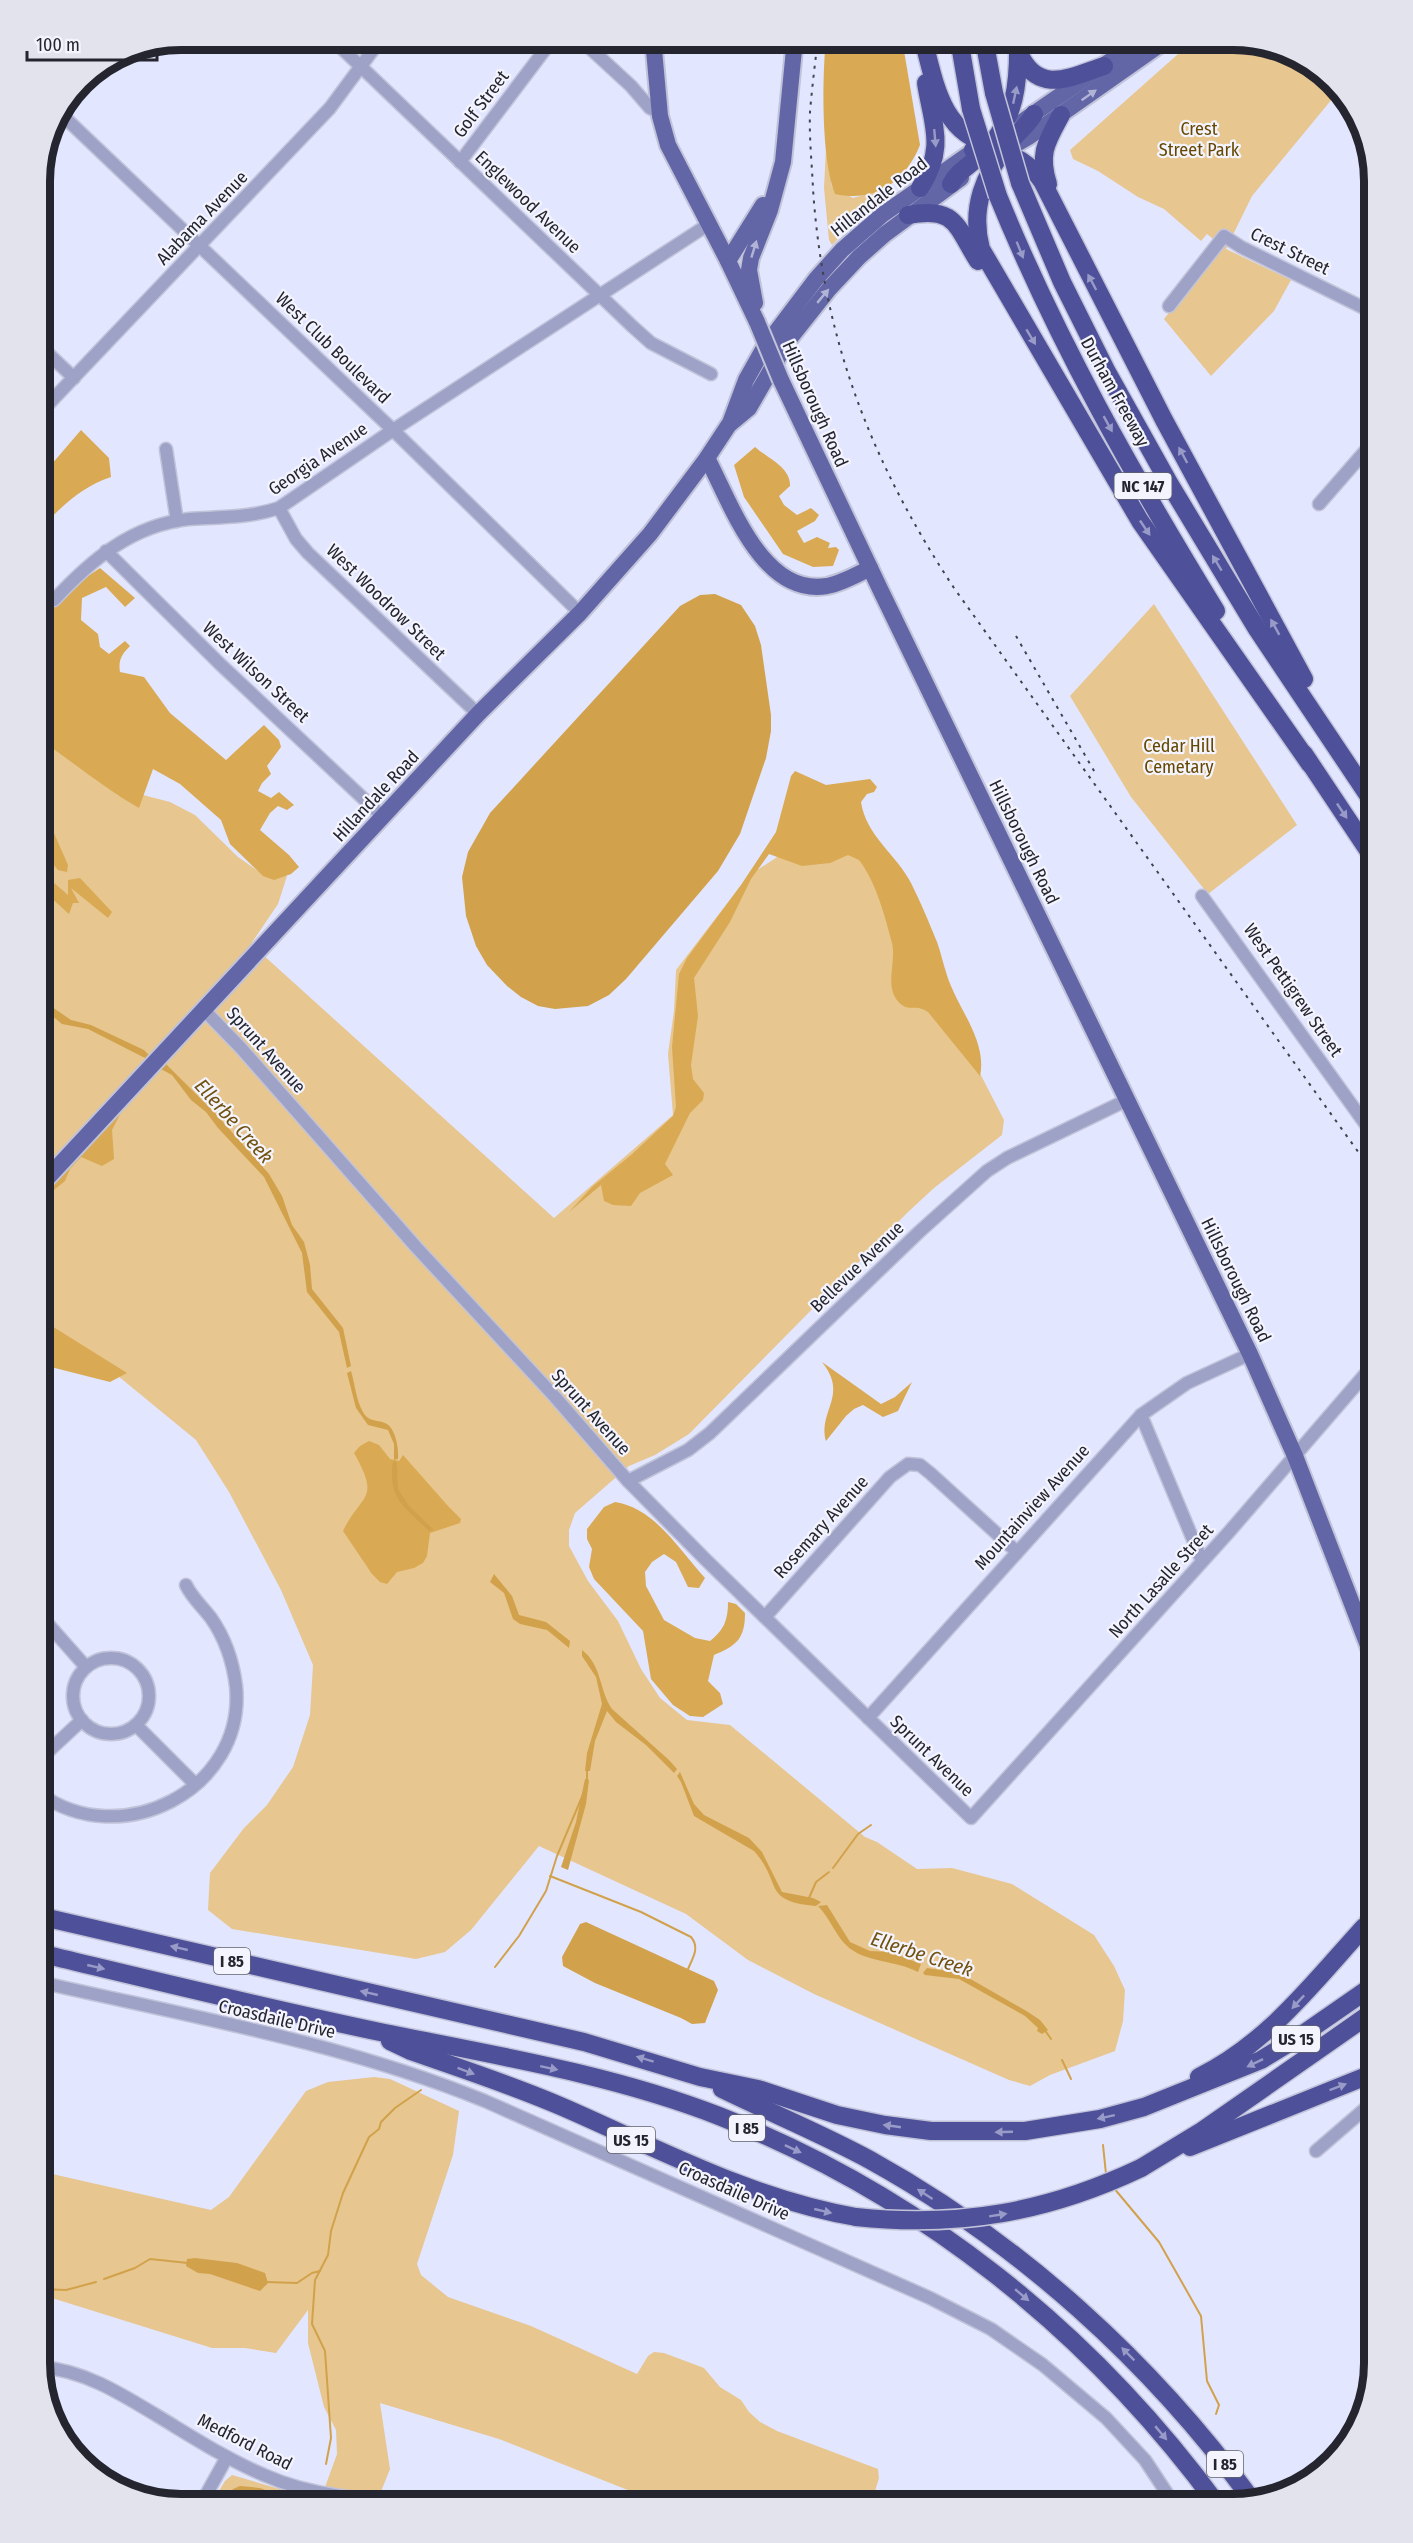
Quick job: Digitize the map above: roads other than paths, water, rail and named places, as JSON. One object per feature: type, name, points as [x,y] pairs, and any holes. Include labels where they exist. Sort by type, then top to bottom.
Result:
[{"type":"highway","points":[[920,188],[933,165],[936,150],[922,50]]},
{"type":"highway","points":[[925,50],[943,105],[953,124],[968,137],[997,146],[1032,168],[1048,194],[1185,460],[1316,700],[1329,735]]},
{"type":"highway","name":"Durham Freeway","points":[[961,50],[971,109],[998,196],[1044,304],[1169,533],[1310,764],[1364,844]]},
{"type":"highway","name":"Durham Freeway","points":[[986,50],[994,93],[1020,183],[1062,282],[1147,443],[1257,629],[1364,789]]},
{"type":"highway","points":[[1018,50],[1017,93],[977,204],[976,218],[981,249],[1140,521],[1310,764]]},
{"type":"highway","points":[[1019,50],[1023,63],[1040,78],[1049,81],[1061,80],[1104,66]]},
{"type":"highway","points":[[1048,194],[1049,188],[1043,161],[1044,148],[1060,115]]},
{"type":"highway","points":[[951,184],[956,174],[1030,122],[1029,117]]},
{"type":"highway","points":[[908,215],[927,212],[947,216],[955,223],[996,288],[1014,308]]},
{"type":"highway","name":"I 85","points":[[50,1919],[584,2042],[700,2078],[871,2161],[991,2239],[1062,2294],[1110,2337],[1196,2428],[1246,2492]]},
{"type":"highway","points":[[1162,2101],[1233,2057],[1282,2018],[1364,1926]]},
{"type":"highway","name":"I 85","points":[[50,1956],[370,2030],[583,2075],[666,2097],[769,2138],[852,2178],[977,2259],[1070,2336],[1158,2429],[1209,2494]]},
{"type":"highway","name":"US 15","points":[[700,2078],[758,2090],[860,2120],[931,2131],[982,2132],[1052,2128],[1120,2114],[1162,2101],[1261,2060],[1364,1992]]},
{"type":"highway","name":"US 15","points":[[370,2030],[411,2051],[564,2108],[645,2146],[731,2182],[810,2208],[856,2217],[927,2222],[1013,2212],[1084,2193],[1141,2168],[1163,2157],[1364,2018]]},
{"type":"highway","points":[[1262,2089],[1364,2030]]},
{"type":"highway","points":[[1163,2157],[1364,2077]]},
{"type":"highway","points":[[1196,2428],[1257,2491]]},
{"type":"main road","name":"Hillsborough Road","points":[[654,50],[662,130],[671,152],[728,261],[781,380],[870,568],[1250,1354],[1295,1456],[1364,1635]]},
{"type":"main road","points":[[757,322],[749,270],[751,258],[770,210],[786,146],[794,50]]},
{"type":"main road","points":[[1029,117],[1127,50]]},
{"type":"main road","name":"Hillandale Road","points":[[50,1175],[478,714],[580,613],[650,534],[707,458],[730,423],[746,380],[764,348],[816,279],[842,250],[920,188],[1060,115],[1152,50]]},
{"type":"main road","name":"Hillandale Road","points":[[730,423],[749,408],[787,342],[829,289],[859,257],[908,215],[951,184]]},
{"type":"main road","points":[[728,261],[764,203],[772,196]]},
{"type":"main road","points":[[707,458],[757,550],[772,569],[782,576],[806,586],[823,586],[846,580],[870,568]]},
{"type":"street","name":"Englewood Avenue","points":[[343,50],[651,343],[711,374]]},
{"type":"street","name":"Alabama Avenue","points":[[50,403],[330,108],[373,50]]},
{"type":"street","name":"Golf Street","points":[[460,162],[545,50]]},
{"type":"street","points":[[592,50],[659,110]]},
{"type":"street","name":"West Club Boulevard","points":[[66,118],[393,430],[580,613]]},
{"type":"street","name":"Georgia Avenue","points":[[54,600],[106,551],[128,537],[177,521],[261,514],[279,508],[599,294],[710,224]]},
{"type":"street","name":"Crest Street","points":[[1169,306],[1224,236],[1241,248],[1364,308]]},
{"type":"street","points":[[50,355],[74,378]]},
{"type":"street","points":[[165,449],[177,521]]},
{"type":"street","points":[[1319,504],[1364,452]]},
{"type":"street","name":"West Woodrow Street","points":[[279,508],[296,539],[308,553],[478,714]]},
{"type":"street","name":"West Wilson Street","points":[[106,551],[220,664],[383,817]]},
{"type":"street","name":"West Pettigrew Street","points":[[1202,896],[1364,1122]]},
{"type":"street","name":"Sprunt Avenue","points":[[204,1010],[240,1047],[417,1248],[555,1397],[628,1481],[971,1818]]},
{"type":"street","name":"Bellevue Avenue","points":[[628,1481],[688,1450],[710,1433],[919,1232],[987,1171],[1007,1158],[1127,1100]]},
{"type":"street","name":"Mountainview Avenue","points":[[868,1718],[1141,1414],[1187,1383],[1250,1354]]},
{"type":"street","name":"North Lasalle Street","points":[[971,1818],[1202,1561],[1364,1376]]},
{"type":"street","points":[[1141,1414],[1202,1561]]},
{"type":"street","name":"Rosemary Avenue","points":[[765,1617],[890,1477],[908,1464],[920,1465],[925,1469],[1017,1552]]},
{"type":"street","points":[[50,1800],[73,1811],[105,1817],[125,1816],[160,1807],[179,1798],[209,1770],[228,1738],[236,1707],[236,1688],[228,1651],[220,1635],[186,1585]]},
{"type":"street","points":[[50,1626],[86,1667]]},
{"type":"street","points":[[110,1658],[126,1661],[140,1671],[148,1686],[149,1695],[146,1711],[136,1725],[121,1732],[104,1733],[88,1726],[82,1720],[74,1706],[73,1697],[76,1681],[86,1667],[101,1659],[110,1658]]},
{"type":"street","points":[[50,1750],[82,1720]]},
{"type":"street","points":[[136,1725],[195,1784]]},
{"type":"street","name":"Croasdaile Drive","points":[[50,1985],[308,2044],[418,2075],[485,2101],[930,2298],[1007,2339],[1085,2399],[1145,2460],[1167,2494]]},
{"type":"street","points":[[1316,2151],[1364,2110]]},
{"type":"street","name":"Medford Road","points":[[50,2369],[76,2373],[102,2384],[227,2457],[288,2485],[319,2493]]},
{"type":"street","points":[[207,2493],[227,2457]]},
{"type":"waterway","points":[[587,1768],[587,1781]]},
{"type":"waterway","points":[[495,1967],[519,1936],[546,1891],[557,1856],[584,1792]]},
{"type":"waterway","points":[[833,1868],[858,1834],[871,1825]]},
{"type":"waterway","points":[[809,1898],[816,1882],[829,1872]]},
{"type":"waterway","points":[[550,1876],[641,1912],[691,1937],[695,1949],[688,1969]]},
{"type":"waterway","name":"Ellerbe Creek","points":[[1044,2029],[1051,2039]]},
{"type":"waterway","name":"Ellerbe Creek","points":[[1062,2060],[1071,2079]]},
{"type":"waterway","points":[[326,2464],[331,2438],[325,2351],[312,2324],[315,2280],[328,2255],[331,2231],[343,2193],[369,2137],[379,2129],[381,2122],[395,2108],[421,2090]]},
{"type":"waterway","name":"Ellerbe Creek","points":[[1103,2145],[1106,2174]]},
{"type":"waterway","name":"Ellerbe Creek","points":[[1113,2187],[1159,2242],[1201,2316],[1207,2381],[1219,2405],[1216,2414]]},
{"type":"waterway","points":[[104,2279],[135,2268],[150,2259],[188,2263]]},
{"type":"waterway","points":[[266,2282],[297,2283],[312,2273],[320,2271]]},
{"type":"waterway","points":[[50,2289],[66,2290],[96,2282]]},
{"type":"railway","points":[[817,50],[810,112],[810,141],[819,244],[828,297],[840,348],[856,398],[899,494],[954,588],[1364,1160]]},
{"type":"railway","points":[[1016,636],[1097,776]]},
{"type":"park label","name":"Crest Street Park","points":[[1199,139]]},
{"type":"park label","name":"Cedar Hill Cemetary","points":[[1179,756]]}]
